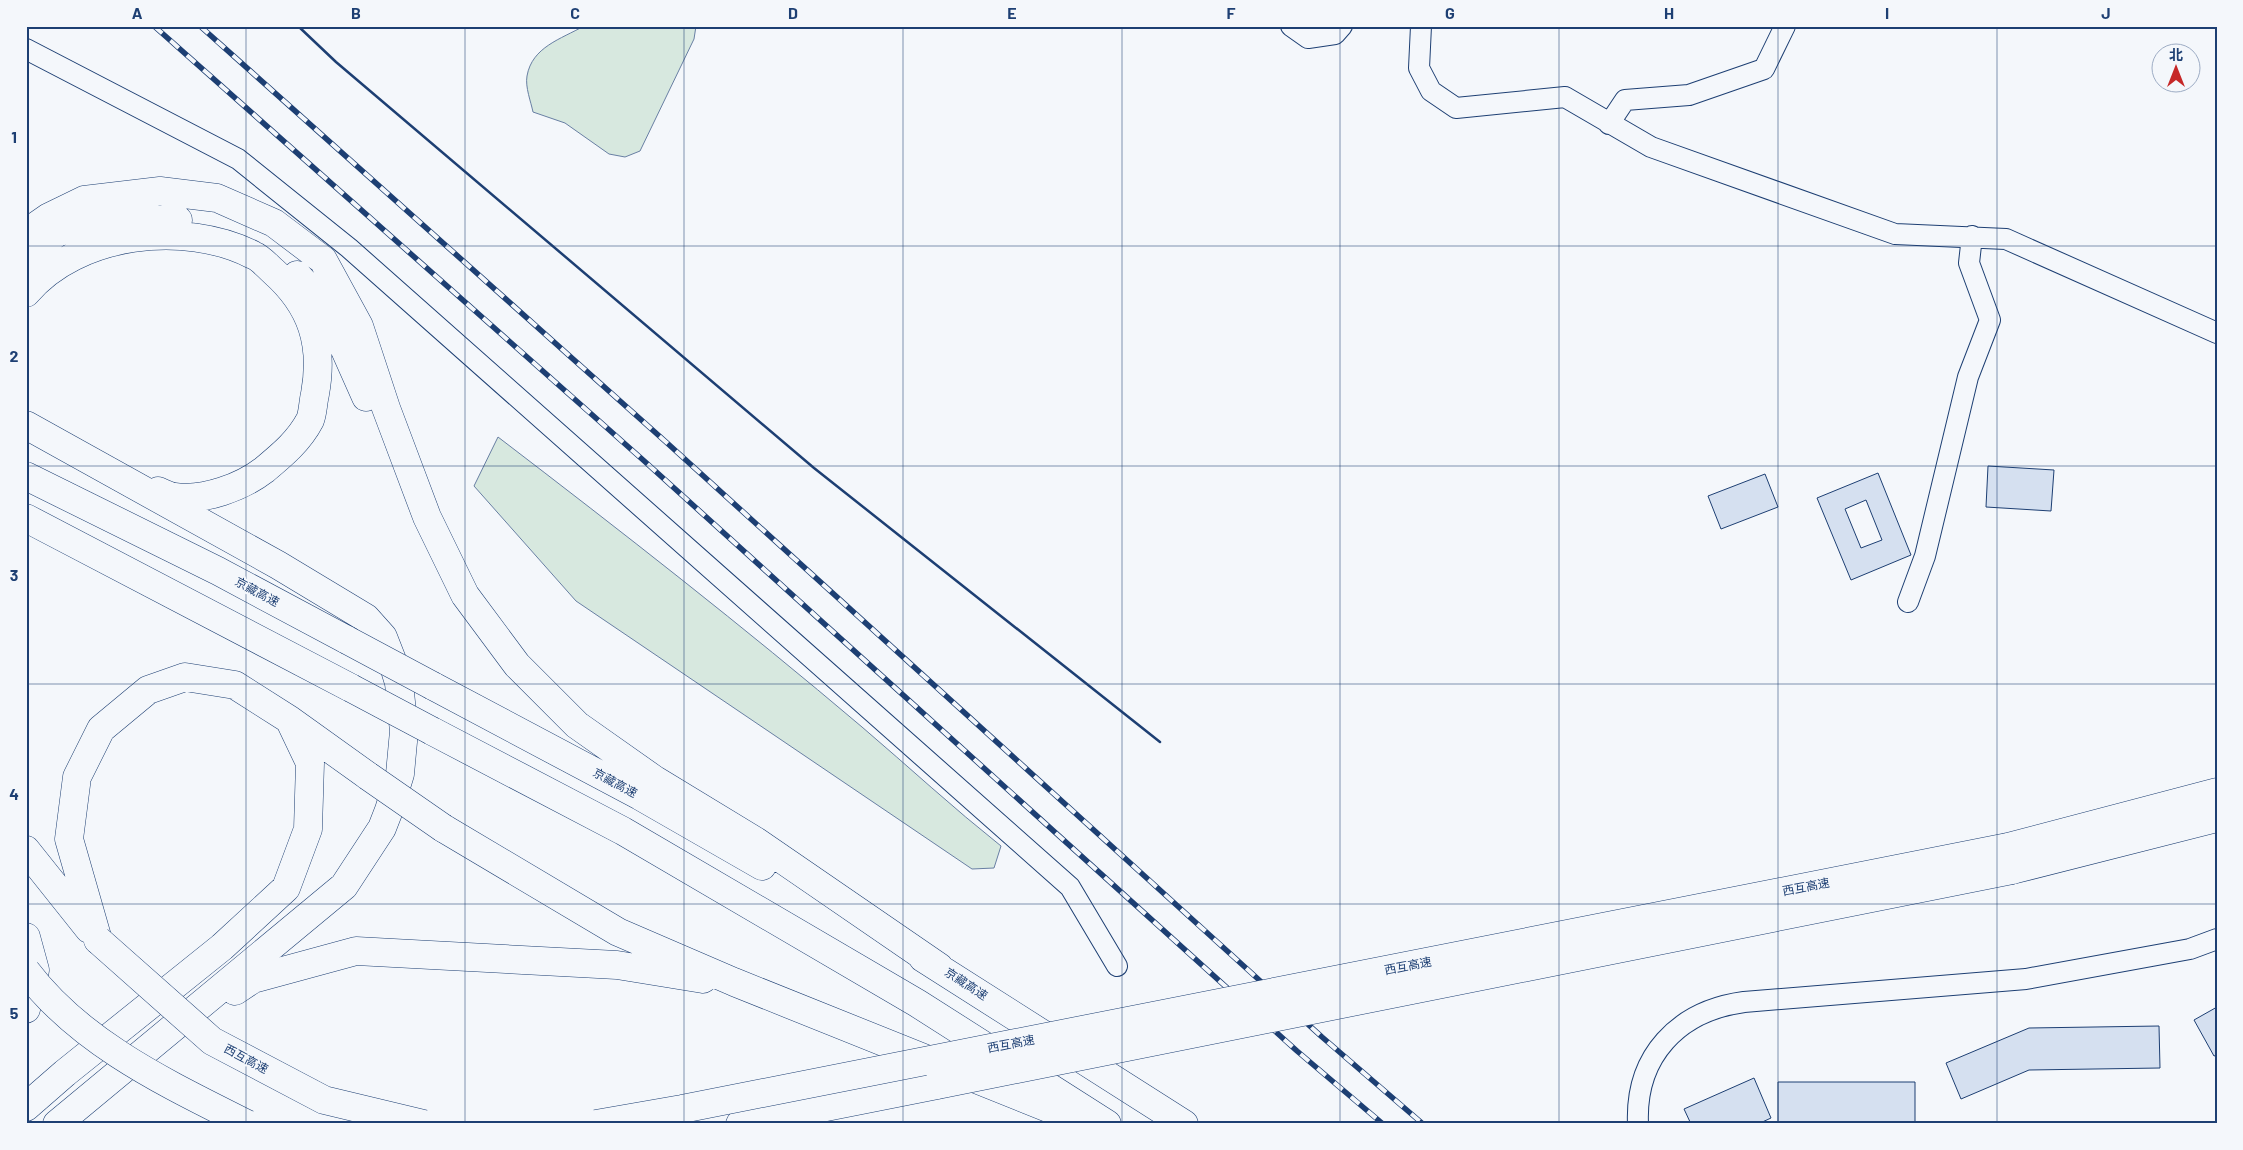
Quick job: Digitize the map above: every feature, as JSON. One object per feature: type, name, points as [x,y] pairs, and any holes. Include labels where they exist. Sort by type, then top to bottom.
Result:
[{"type":"highway","points":[[26,233],[49,217],[84,200],[160,191],[217,198],[274,223],[323,260],[359,326],[427,517],[464,595],[517,665],[578,725],[655,780],[758,842],[939,967]]},
{"type":"highway","points":[[26,256],[58,232],[124,218],[203,220],[281,257],[326,307],[364,395],[409,470]]},
{"type":"highway","points":[[26,294],[65,261],[105,243],[157,235],[209,238],[255,255],[289,285],[313,323],[319,370],[310,419],[288,451],[252,479],[206,496],[175,497],[116,476]]},
{"type":"highway","points":[[26,425],[278,565],[366,618],[383,637],[399,683],[403,707],[403,755],[396,792],[382,828],[344,886],[57,1124]]},
{"type":"highway","name":"京藏高速","points":[[26,476],[218,571],[640,796],[939,967],[1184,1124]]},
{"type":"highway","points":[[26,518],[648,846],[917,1003],[1106,1124]]},
{"type":"highway","points":[[98,940],[68,839],[77,777],[101,729],[148,690],[185,677],[234,685],[290,720],[443,828],[618,932],[734,982],[1086,1124]]},
{"type":"highway","points":[[26,1107],[65,1073],[222,947],[286,888],[308,829],[310,763],[290,720]]},
{"type":"highway","name":"西互高速","points":[[937,1084],[2010,859],[2217,792]]},
{"type":"highway","name":"西互高速","points":[[596,1124],[2010,859],[2217,818]]},
{"type":"highway","name":"西互高速","points":[[26,850],[98,940],[212,1041],[324,1100],[424,1124]]},
{"type":"highway","points":[[26,937],[35,970],[26,1008]]},
{"type":"highway","points":[[156,1042],[253,979],[356,950],[617,965],[685,978],[734,982]]},
{"type":"highway","points":[[26,972],[68,1017],[128,1062],[247,1124]]},
{"type":"highway","points":[[740,1124],[937,1084]]},
{"type":"highway","points":[[813,1124],[937,1084]]},
{"type":"street","points":[[1291,26],[1308,38],[1335,34],[1342,26]]},
{"type":"street","points":[[1421,26],[1419,68],[1431,91],[1456,108],[1565,98],[1588,109],[1609,124],[1651,147],[1895,234],[2006,239],[2217,333]]},
{"type":"street","points":[[1609,124],[1625,100],[1688,95],[1764,69],[1785,26]]},
{"type":"street","points":[[26,49],[238,159],[349,248],[1070,887],[1117,966]]},
{"type":"street","points":[[1908,602],[1925,556],[1968,377],[1990,320],[1969,263],[1972,236]]},
{"type":"street","points":[[1638,1124],[1641,1089],[1652,1058],[1661,1045],[1684,1023],[1712,1008],[1744,1002],[2026,979],[2190,949],[2217,939]]},
{"type":"shaded area","points":[[584,26],[696,26],[694,39],[640,151],[625,157],[609,154],[565,123],[533,112],[527,90],[527,76],[530,66],[541,51],[549,45]]},
{"type":"shaded area","points":[[498,437],[773,653],[1001,846],[994,868],[972,869],[576,601],[474,486]]},
{"type":"building","points":[[1988,466],[2054,470],[2051,511],[1986,507]]},
{"type":"building","points":[[1878,473],[1911,555],[1851,580],[1817,498]],"holes":[[[1866,500],[1882,540],[1861,548],[1845,509]]]},
{"type":"building","points":[[1765,474],[1778,507],[1721,529],[1708,496]]},
{"type":"building","points":[[2217,1007],[2217,1055],[2214,1056],[2194,1020]]},
{"type":"building","points":[[2159,1026],[2160,1068],[2029,1070],[1961,1099],[1946,1063],[2029,1028]]},
{"type":"building","points":[[1754,1078],[1771,1118],[1758,1124],[1691,1124],[1684,1109]]},
{"type":"building","points":[[1778,1082],[1915,1082],[1915,1124],[1778,1124]]},
{"type":"railway","points":[[154,26],[642,459],[1297,1051],[1383,1124]]},
{"type":"railway","points":[[200,26],[666,442],[1322,1037],[1423,1124]]},
{"type":"wall","points":[[298,26],[336,62],[814,468],[1160,742]]}]
